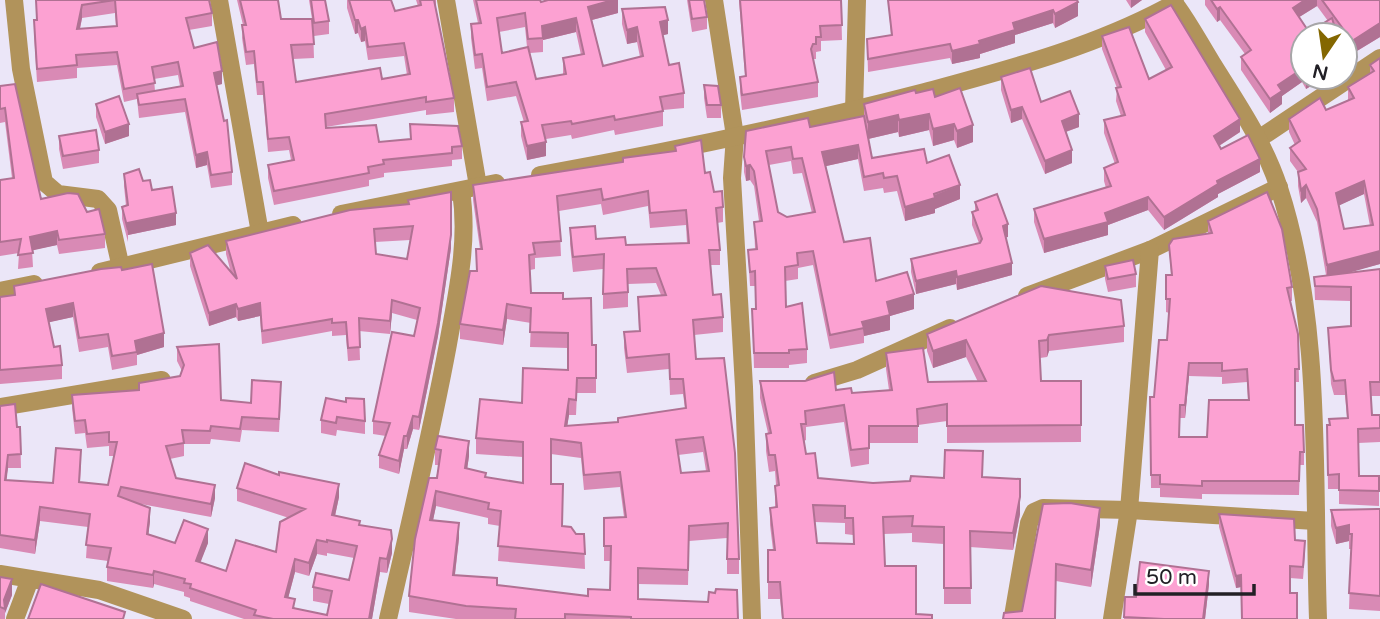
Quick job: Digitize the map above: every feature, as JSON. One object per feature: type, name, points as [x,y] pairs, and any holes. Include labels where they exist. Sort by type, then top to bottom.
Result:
[{"type":"street","points":[[14,0],[21,69],[44,182],[58,194],[93,197],[108,210],[121,268]]},
{"type":"street","points":[[219,0],[260,233]]},
{"type":"street","points":[[388,619],[434,416],[458,284],[470,189],[446,0]]},
{"type":"street","points":[[714,0],[735,136],[732,178],[744,387],[752,619]]},
{"type":"street","points":[[854,111],[857,0]]},
{"type":"street","points":[[86,275],[319,219],[626,160],[854,111],[984,76],[1129,28],[1174,2],[1259,138],[1279,187],[1295,245],[1304,299],[1318,619]]},
{"type":"street","points":[[1259,138],[1380,58]]},
{"type":"street","points":[[1013,301],[1150,250],[1279,187]]},
{"type":"street","points":[[1112,619],[1129,510],[1150,250]]},
{"type":"street","points":[[0,291],[51,281]]},
{"type":"street","points":[[792,386],[804,386],[857,370],[968,320]]},
{"type":"street","points":[[0,407],[173,379]]},
{"type":"street","points":[[744,387],[768,387]]},
{"type":"street","points":[[1013,617],[1028,523],[1034,512],[1043,508],[1129,510],[1315,521]]},
{"type":"street","points":[[0,575],[99,590],[183,619]]},
{"type":"street","points":[[15,619],[30,579]]},
{"type":"building","points":[[36,0],[115,0],[209,0],[212,13],[186,18],[194,48],[217,42],[222,71],[214,73],[224,121],[227,120],[232,172],[211,175],[207,152],[196,155],[185,99],[139,105],[137,94],[183,86],[178,62],[152,67],[155,83],[124,89],[117,52],[76,55],[77,65],[37,69],[34,20],[37,20]],"holes":[[[115,0],[117,26],[77,29],[82,5]]]},
{"type":"building","points":[[240,0],[278,0],[281,19],[312,19],[314,44],[291,45],[296,82],[380,68],[382,79],[410,74],[404,43],[368,47],[365,27],[361,29],[358,20],[355,20],[349,0],[391,0],[395,11],[421,5],[420,0],[434,0],[454,98],[426,102],[426,97],[325,114],[326,128],[376,125],[379,142],[411,139],[410,124],[458,126],[462,146],[452,147],[452,153],[383,160],[384,164],[368,167],[369,173],[274,191],[268,165],[294,160],[289,137],[268,139],[263,82],[257,82],[254,51],[246,52],[242,25],[246,25]]},
{"type":"building","points":[[311,0],[325,0],[329,21],[314,23]]},
{"type":"building","points":[[476,0],[613,0],[588,7],[603,66],[643,56],[637,27],[627,30],[622,9],[665,7],[668,20],[660,22],[669,65],[679,63],[684,93],[660,97],[663,111],[615,120],[614,116],[572,124],[571,121],[542,125],[546,142],[527,146],[521,122],[528,121],[516,82],[487,87],[482,54],[475,55],[471,24],[481,23]],"holes":[[[525,13],[528,39],[543,38],[542,26],[576,18],[584,54],[563,58],[566,74],[536,79],[528,47],[502,53],[497,18]]]},
{"type":"building","points":[[689,0],[704,0],[707,17],[692,19]]},
{"type":"building","points":[[740,0],[841,0],[842,25],[820,26],[821,37],[816,37],[816,44],[813,44],[811,49],[818,82],[742,95],[740,77],[746,76]]},
{"type":"building","points":[[888,0],[1078,2],[1055,14],[1053,10],[1013,23],[1015,30],[979,41],[980,44],[952,51],[950,44],[868,59],[867,39],[892,35]]},
{"type":"building","points":[[1211,0],[1305,0],[1293,8],[1302,21],[1289,21],[1289,78],[1278,85],[1282,91],[1270,99],[1241,57],[1251,50],[1220,7],[1217,9]]},
{"type":"building","points":[[1322,0],[1380,0],[1380,23],[1359,36],[1359,21],[1337,21]]},
{"type":"building","points":[[1171,5],[1240,119],[1214,136],[1221,149],[1248,135],[1260,159],[1217,181],[1218,184],[1164,217],[1148,197],[1105,213],[1108,222],[1044,239],[1034,209],[1111,186],[1104,168],[1118,162],[1104,120],[1125,115],[1116,88],[1121,87],[1102,36],[1129,27],[1149,79],[1172,67],[1145,19]]},
{"type":"building","points":[[1380,58],[1380,251],[1327,265],[1317,209],[1306,185],[1301,190],[1298,172],[1306,169],[1290,148],[1300,141],[1289,119],[1320,98],[1326,110],[1354,98],[1350,91],[1359,91],[1359,80],[1374,71],[1370,65]],"holes":[[[1364,181],[1373,225],[1344,229],[1336,193]]]},
{"type":"building","points":[[1030,68],[1041,102],[1070,91],[1079,114],[1062,121],[1072,150],[1045,161],[1022,107],[1011,110],[1001,77]]},
{"type":"building","points":[[15,84],[41,199],[68,193],[78,194],[87,212],[99,209],[105,234],[59,240],[57,231],[30,237],[33,253],[18,255],[21,239],[0,242],[0,180],[14,178],[5,108],[0,109],[0,86]]},
{"type":"building","points":[[704,85],[718,86],[721,105],[707,105]]},
{"type":"building","points":[[960,88],[973,125],[957,131],[954,124],[933,129],[929,114],[899,120],[898,115],[868,122],[864,104],[915,90],[916,93],[933,89],[935,97]]},
{"type":"building","points":[[119,96],[129,124],[105,132],[96,104]]},
{"type":"building","points":[[864,116],[872,158],[924,149],[927,163],[949,155],[960,185],[934,194],[935,198],[905,207],[897,176],[884,178],[883,173],[864,177],[858,145],[822,152],[844,242],[870,238],[876,281],[907,272],[914,294],[887,302],[890,315],[862,322],[864,328],[830,335],[813,251],[797,253],[798,265],[785,267],[786,307],[802,303],[807,349],[789,350],[789,353],[754,353],[752,309],[756,309],[755,271],[750,272],[748,250],[757,249],[754,222],[762,221],[754,171],[750,165],[746,166],[744,157],[746,131],[808,118],[810,127]],"holes":[[[791,147],[793,159],[802,158],[815,212],[787,217],[778,212],[766,151]]]},
{"type":"building","points":[[96,130],[99,150],[63,156],[59,136]]},
{"type":"building","points":[[701,140],[705,173],[710,172],[714,192],[722,191],[723,207],[716,208],[720,250],[709,250],[713,295],[721,294],[723,317],[693,320],[696,359],[724,358],[735,453],[739,559],[727,559],[728,523],[689,526],[688,570],[638,568],[638,599],[708,602],[709,592],[715,593],[716,589],[737,590],[738,619],[631,619],[565,614],[565,619],[515,619],[516,609],[466,606],[409,596],[415,539],[429,478],[437,478],[441,450],[435,449],[438,436],[469,441],[465,468],[486,473],[485,477],[523,483],[523,442],[476,438],[480,399],[522,403],[523,368],[568,370],[568,333],[530,332],[531,308],[507,304],[503,330],[460,324],[470,271],[477,271],[476,249],[482,249],[473,185],[623,162],[623,158],[676,151],[675,146]],"holes":[[[601,189],[603,200],[648,191],[650,213],[686,210],[689,243],[626,245],[625,237],[596,239],[595,226],[570,228],[573,257],[604,254],[603,294],[628,292],[627,269],[656,268],[666,295],[638,297],[640,331],[624,332],[627,358],[669,354],[670,379],[683,379],[686,408],[618,418],[618,422],[565,426],[569,399],[576,400],[577,378],[596,378],[591,298],[563,299],[563,293],[531,293],[529,255],[535,254],[533,243],[561,241],[557,196]],[[703,437],[709,471],[681,473],[676,440]],[[551,439],[581,443],[584,475],[620,472],[626,517],[604,518],[604,546],[611,546],[610,590],[588,589],[588,596],[497,585],[497,578],[453,575],[459,523],[430,520],[436,491],[489,503],[488,509],[501,511],[498,546],[585,554],[584,534],[576,534],[571,527],[562,526],[563,484],[551,484]]]},
{"type":"building","points":[[139,169],[143,181],[150,180],[152,190],[172,187],[176,213],[127,223],[128,230],[122,207],[128,205],[124,174]]},
{"type":"building","points":[[451,192],[451,235],[438,323],[419,417],[413,416],[407,436],[404,436],[399,461],[379,455],[390,423],[373,421],[392,332],[414,336],[420,308],[392,300],[390,321],[359,318],[360,347],[348,348],[346,322],[332,323],[332,319],[262,331],[260,303],[238,309],[236,304],[209,313],[190,253],[208,245],[237,279],[226,241],[350,210],[409,204],[408,200]],"holes":[[[413,226],[407,259],[376,254],[374,229]]]},
{"type":"building","points":[[1267,192],[1282,229],[1292,287],[1287,288],[1298,334],[1299,369],[1295,369],[1295,425],[1303,425],[1304,452],[1300,452],[1299,481],[1202,481],[1202,486],[1160,484],[1160,475],[1151,475],[1150,397],[1154,397],[1159,340],[1167,340],[1170,299],[1166,299],[1166,275],[1172,275],[1169,245],[1173,239],[1212,233],[1208,221]],"holes":[[[1189,363],[1222,363],[1222,371],[1247,369],[1249,400],[1209,400],[1207,437],[1179,437],[1180,405],[1185,405]]]},
{"type":"building","points":[[997,194],[1008,224],[1003,226],[1012,263],[957,277],[956,271],[916,281],[911,259],[980,243],[982,239],[972,212],[978,210],[975,202]]},
{"type":"building","points":[[1133,260],[1136,274],[1108,279],[1105,266]]},
{"type":"building","points":[[152,264],[164,333],[135,341],[137,352],[112,356],[108,334],[79,338],[73,303],[46,309],[54,347],[60,346],[62,365],[0,370],[0,297],[15,295],[14,286],[101,269],[121,267],[122,270]]},
{"type":"building","points":[[1380,269],[1380,382],[1370,382],[1372,415],[1380,415],[1380,428],[1358,429],[1359,476],[1379,476],[1379,491],[1339,490],[1339,474],[1328,475],[1327,425],[1330,425],[1329,419],[1348,418],[1345,380],[1334,381],[1331,370],[1328,328],[1351,326],[1351,287],[1315,286],[1314,277]]},
{"type":"building","points":[[1041,286],[1121,300],[1124,326],[1049,335],[1047,340],[1039,341],[1041,381],[1081,381],[1081,425],[947,426],[947,404],[917,409],[918,426],[869,426],[869,448],[851,450],[844,405],[805,411],[806,424],[801,424],[806,454],[815,453],[818,478],[873,483],[910,481],[911,476],[944,478],[945,450],[983,451],[982,477],[1020,479],[1020,497],[1013,533],[970,531],[971,588],[944,588],[944,527],[912,526],[913,516],[883,517],[885,566],[916,566],[916,614],[932,615],[932,619],[783,619],[780,582],[768,582],[768,550],[775,550],[770,508],[777,507],[775,486],[779,485],[775,455],[769,455],[766,434],[771,433],[760,381],[805,381],[834,372],[836,390],[851,388],[852,393],[892,390],[886,353],[923,348],[928,382],[986,381],[966,340],[933,351],[927,334]],"holes":[[[813,505],[845,506],[845,518],[853,518],[854,544],[817,543]]]},
{"type":"building","points":[[219,344],[221,400],[251,403],[252,380],[281,382],[279,419],[242,417],[240,429],[211,426],[210,431],[182,430],[184,443],[166,446],[176,478],[215,485],[211,504],[121,487],[118,496],[150,508],[147,534],[175,543],[184,520],[208,529],[196,561],[226,571],[236,540],[276,552],[280,522],[305,509],[237,488],[245,463],[279,475],[279,472],[339,484],[332,515],[360,521],[359,525],[391,530],[392,539],[387,559],[380,558],[369,619],[273,619],[254,615],[256,610],[190,588],[191,584],[184,583],[185,579],[154,571],[153,575],[107,567],[111,548],[86,545],[90,514],[40,507],[35,540],[0,535],[0,406],[15,404],[17,427],[20,427],[21,454],[8,455],[5,480],[53,483],[56,448],[81,450],[79,482],[108,485],[117,442],[109,442],[109,432],[87,434],[85,420],[75,421],[72,395],[139,390],[139,383],[180,376],[184,365],[177,347]],"holes":[[[317,540],[357,546],[349,580],[316,573],[313,587],[332,591],[327,615],[293,608],[295,599],[285,597],[295,559],[309,563]]]},
{"type":"building","points":[[326,398],[346,402],[346,398],[364,399],[365,421],[337,417],[336,423],[321,420]]},
{"type":"building","points":[[1070,503],[1100,508],[1091,570],[1056,564],[1055,619],[1003,619],[1004,613],[1022,611],[1043,504]]},
{"type":"building","points":[[1380,509],[1380,596],[1349,593],[1352,534],[1349,534],[1349,525],[1336,528],[1331,510]]},
{"type":"building","points":[[1219,514],[1294,519],[1295,540],[1305,541],[1303,567],[1290,566],[1290,593],[1297,593],[1297,619],[1242,619],[1241,575],[1236,576]]},
{"type":"building","points":[[1140,562],[1209,571],[1203,619],[1124,617],[1125,597],[1136,597]]},
{"type":"building","points":[[0,577],[12,579],[4,600],[5,609],[0,607]]},
{"type":"building","points":[[41,584],[125,612],[123,619],[28,619]]}]
